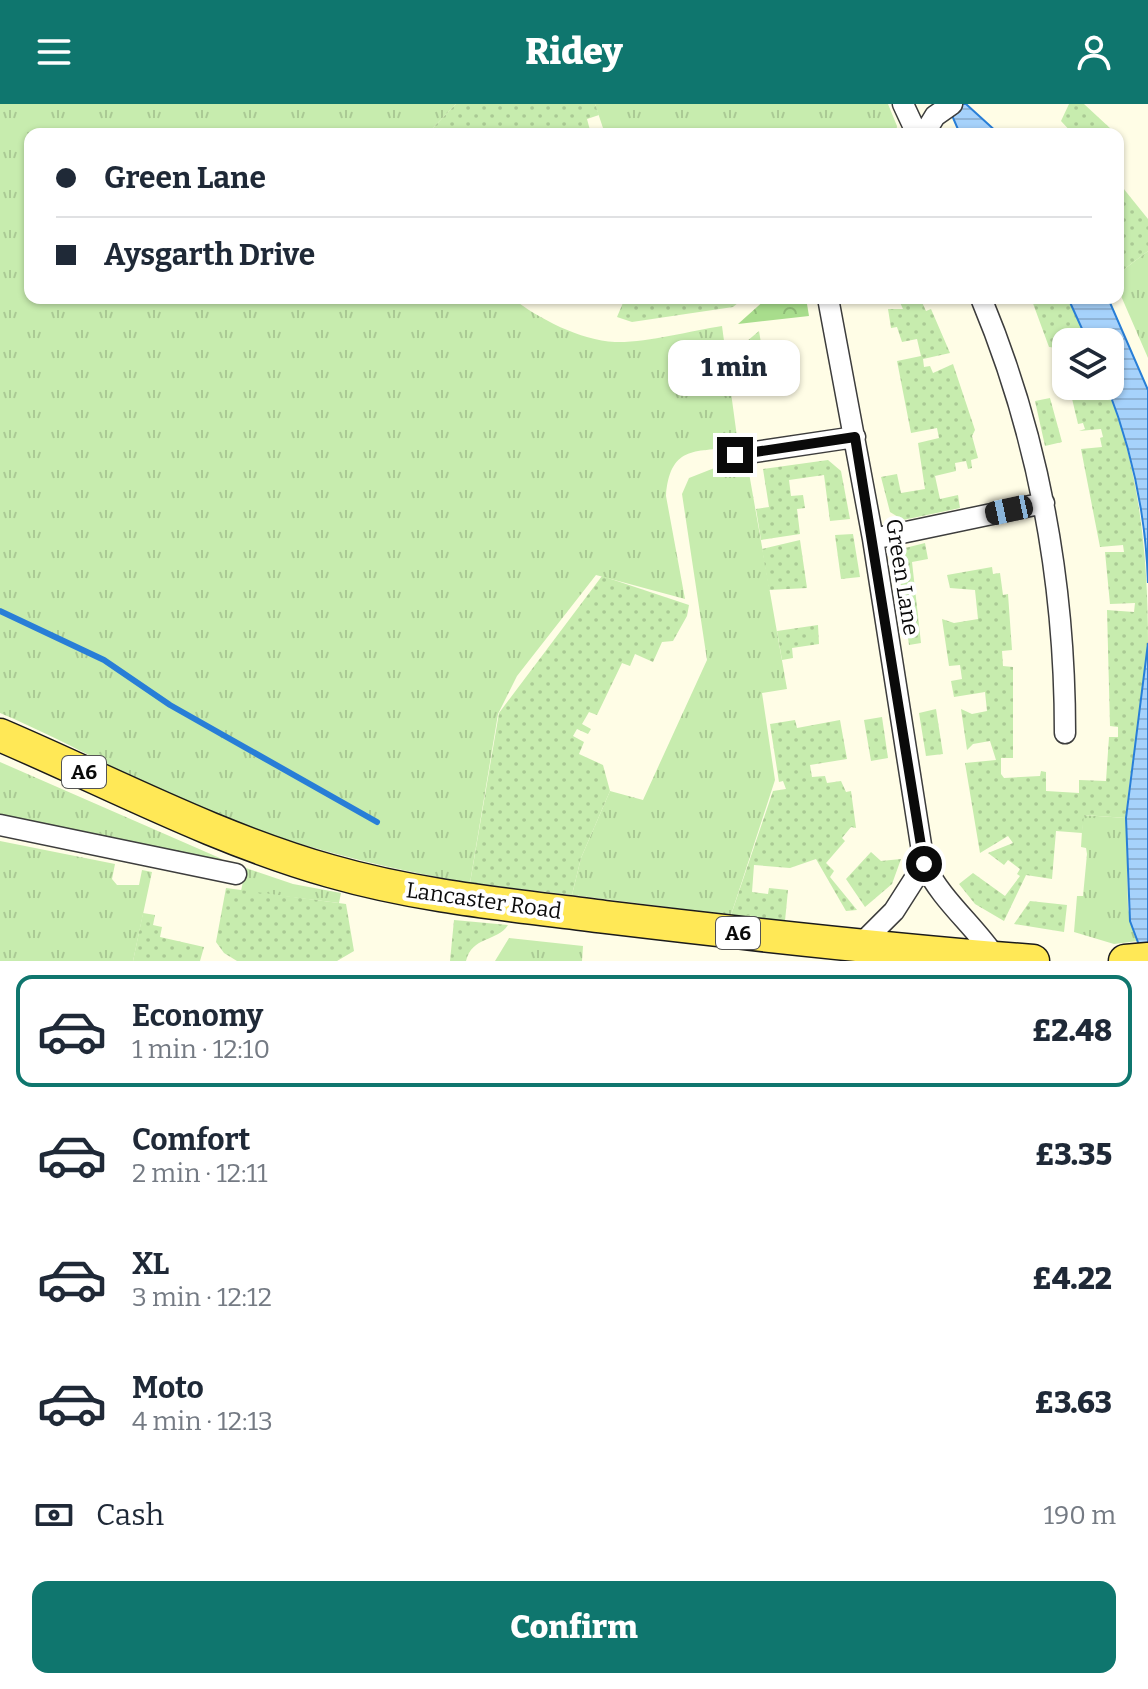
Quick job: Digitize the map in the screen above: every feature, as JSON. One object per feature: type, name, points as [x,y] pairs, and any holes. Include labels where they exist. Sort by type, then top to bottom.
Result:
[{"type":"main road","name":"Lancaster Road","points":[[0,735],[239,842],[356,879],[459,899],[859,946],[996,958]]},
{"type":"main road","name":"A6","points":[[996,958],[1033,961]]},
{"type":"main road","points":[[1125,961],[1148,959]]},
{"type":"street","points":[[903,104],[914,128]]},
{"type":"street","points":[[929,128],[943,110]]},
{"type":"street","name":"Green Lane","points":[[829,304],[873,539],[924,864],[949,902],[996,958]]},
{"type":"street","points":[[983,304],[1023,411],[1056,565],[1065,733]]},
{"type":"street","points":[[735,455],[855,437]]},
{"type":"street","points":[[873,539],[1044,503]]},
{"type":"street","points":[[0,825],[236,874]]},
{"type":"street","points":[[859,946],[894,911],[924,864]]},
{"type":"green space","points":[[0,104],[456,104],[433,128],[24,128],[24,304],[521,304],[560,327],[615,342],[654,339],[722,326],[737,437],[734,448],[686,455],[678,460],[668,480],[666,496],[685,599],[596,575],[517,676],[498,714],[470,883],[359,860],[252,828],[159,790],[0,713]]},
{"type":"green space","points":[[456,104],[595,104],[599,115],[587,119],[589,128],[433,128]]},
{"type":"green space","points":[[595,104],[888,104],[897,126],[897,128],[603,128]]},
{"type":"green space","points":[[1069,104],[1084,104],[1110,128],[1067,128],[1061,121]]},
{"type":"green space","points":[[1124,189],[1148,219],[1148,251],[1124,269]]},
{"type":"green space","points":[[1148,251],[1148,358],[1124,303],[1124,269]]},
{"type":"green space","points":[[622,304],[737,304],[632,322],[617,317]]},
{"type":"green space","points":[[760,304],[807,304],[809,316],[738,324]]},
{"type":"green space","points":[[901,304],[923,304],[926,311],[931,309],[950,353],[923,359],[924,367],[930,366],[933,373],[953,364],[975,430],[972,436],[978,458],[971,460],[972,468],[968,469],[966,461],[955,463],[956,471],[935,476],[940,499],[958,495],[960,508],[903,520],[890,512],[881,477],[897,474],[901,493],[925,489],[918,443],[939,438],[937,428],[911,433],[897,361],[921,356],[917,339],[902,342],[897,327],[891,328],[888,309],[903,309]]},
{"type":"green space","points":[[1033,304],[1071,304],[1082,328],[1052,328],[1052,347],[1049,347]]},
{"type":"green space","points":[[759,331],[761,343],[768,342],[771,361],[762,362],[763,371],[733,374],[728,344],[746,342]]},
{"type":"green space","points":[[1050,398],[1062,442],[1045,446],[1035,401]]},
{"type":"green space","points":[[1072,400],[1112,400],[1127,448],[1140,512],[1148,642],[1126,818],[1084,815],[1082,833],[1056,831],[1052,879],[1026,875],[1004,921],[975,904],[959,884],[973,873],[1005,896],[1020,876],[1017,874],[1020,869],[1008,860],[1004,865],[988,853],[1013,843],[1008,836],[980,853],[965,763],[996,760],[990,741],[973,744],[967,750],[961,709],[972,714],[987,711],[985,692],[954,697],[951,681],[962,679],[960,665],[949,666],[942,619],[954,623],[978,619],[975,590],[950,588],[947,575],[992,567],[993,574],[1000,573],[1003,595],[1008,594],[1012,650],[1002,651],[1003,666],[1013,667],[1013,758],[1001,758],[1004,778],[1040,776],[1041,771],[1046,772],[1046,791],[1079,793],[1079,780],[1106,781],[1109,737],[1118,737],[1118,727],[1110,726],[1107,610],[1134,612],[1135,603],[1110,604],[1105,552],[1124,552],[1123,545],[1100,547],[1081,449],[1102,447],[1100,438],[1103,437],[1101,429],[1079,431],[1085,429],[1083,423],[1078,424]]},
{"type":"green space","points":[[828,460],[841,471],[850,519],[830,521],[824,475],[789,480],[791,496],[803,495],[805,508],[797,509],[800,534],[761,540],[756,509],[769,507],[763,469]]},
{"type":"green space","points":[[717,467],[742,467],[749,473],[787,689],[762,693],[775,780],[731,915],[572,895],[581,858],[610,791],[643,800],[707,660],[682,494],[689,478]]},
{"type":"green space","points":[[853,534],[860,577],[841,579],[835,535]]},
{"type":"green space","points":[[800,540],[807,588],[769,590],[762,549]]},
{"type":"green space","points":[[925,543],[928,559],[912,562],[921,643],[909,645],[897,558],[905,548]]},
{"type":"green space","points":[[602,576],[689,605],[687,616],[673,641],[662,642],[653,662],[635,654],[630,666],[622,663],[597,715],[589,712],[582,724],[591,729],[588,734],[577,729],[573,736],[584,742],[579,754],[603,765],[610,791],[581,858],[572,895],[470,883],[499,713]]},
{"type":"green space","points":[[818,625],[819,644],[792,648],[793,658],[782,660],[777,631]]},
{"type":"green space","points":[[936,709],[943,754],[926,756],[919,713]]},
{"type":"green space","points":[[882,717],[888,758],[871,761],[864,720]]},
{"type":"green space","points":[[795,720],[797,728],[840,720],[847,759],[810,765],[812,777],[825,776],[827,783],[841,781],[846,792],[851,791],[856,828],[851,827],[842,838],[845,841],[826,863],[834,871],[830,877],[857,910],[846,911],[816,859],[790,868],[754,865],[752,892],[768,894],[769,888],[788,890],[785,921],[731,915],[773,791],[786,789],[783,781],[779,782],[770,724]]},
{"type":"green space","points":[[0,762],[222,859],[220,863],[0,816]]},
{"type":"green space","points":[[1083,815],[1126,818],[1128,909],[1138,941],[1114,944],[1074,932],[1077,896],[1083,896],[1087,854],[1086,848],[1081,847]]},
{"type":"green space","points":[[0,841],[115,864],[112,879],[117,885],[139,885],[142,870],[152,872],[133,961],[0,961]]},
{"type":"green space","points":[[871,852],[881,861],[901,859],[892,884],[865,907],[846,879]]},
{"type":"green space","points":[[246,868],[293,884],[341,893],[339,903],[241,891]]},
{"type":"green space","points":[[226,888],[346,904],[354,951],[337,961],[237,961],[224,953],[216,942]]},
{"type":"green space","points":[[1030,901],[1067,905],[1064,932],[1014,924]]},
{"type":"green space","points":[[143,913],[155,915],[153,925],[162,927],[160,937],[204,947],[200,961],[133,961]]},
{"type":"green space","points":[[454,920],[508,925],[474,947],[466,961],[450,961]]},
{"type":"green space","points":[[509,938],[583,946],[582,961],[495,961]]},
{"type":"water","points":[[942,104],[966,104],[992,128],[957,128],[951,113]]},
{"type":"water","points":[[1071,304],[1111,304],[1121,328],[1082,328]]},
{"type":"water","points":[[1124,335],[1148,390],[1148,583],[1144,532],[1124,434],[1112,400],[1124,400]]},
{"type":"water","points":[[1148,643],[1148,961],[1145,961],[1130,921],[1126,818]]},
{"type":"waterway","points":[[0,611],[104,660],[170,705],[377,822]]},
{"type":"route","points":[[735,455],[855,437],[924,864]]}]
